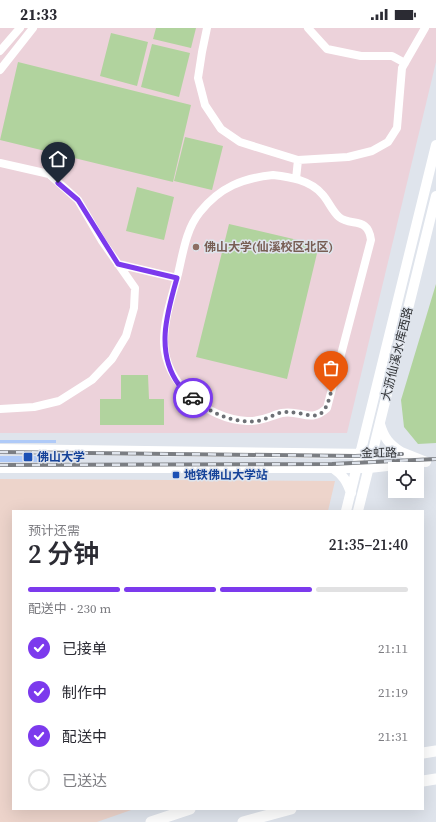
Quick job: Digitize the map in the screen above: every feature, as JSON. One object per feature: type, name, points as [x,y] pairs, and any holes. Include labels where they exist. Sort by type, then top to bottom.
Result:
[{"type":"main road","points":[[424,753],[436,751]]},
{"type":"main road","points":[[424,781],[436,779]]},
{"type":"main road","points":[[151,822],[187,810]]},
{"type":"main road","points":[[243,822],[288,810]]},
{"type":"main road","points":[[273,815],[287,814],[294,810]]},
{"type":"street","points":[[0,51],[20,28]]},
{"type":"street","points":[[0,70],[33,28]]},
{"type":"street","points":[[207,28],[198,78],[205,105],[221,129],[240,142],[298,160],[348,157],[372,151],[388,142],[397,128],[402,68],[425,28]]},
{"type":"street","points":[[308,28],[327,49],[361,56],[392,56],[405,63]]},
{"type":"street","points":[[317,38],[320,28]]},
{"type":"street","points":[[346,510],[436,147]]},
{"type":"street","points":[[296,179],[298,160]]},
{"type":"street","points":[[0,163],[49,174],[78,200],[118,264],[135,288],[134,308],[126,336],[112,359],[92,380],[59,401],[34,407],[0,409]]},
{"type":"street","points":[[273,175],[305,182],[321,193],[339,217],[364,225],[370,232],[371,240],[327,408],[321,414],[314,416],[284,412],[258,421],[231,419],[210,411],[179,386],[170,368],[164,344],[166,318],[177,278],[190,226],[200,212],[215,196],[234,183],[250,177],[273,175]]},
{"type":"street","name":"大沥仙溪水库西路","points":[[358,510],[436,196]]},
{"type":"street","points":[[118,264],[177,278]]},
{"type":"street","points":[[380,423],[384,436],[391,445],[401,452]]},
{"type":"street","name":"金虹路","points":[[0,449],[360,454],[401,452],[426,462],[424,462]]},
{"type":"street","name":"金虹路","points":[[0,468],[369,468],[388,466]]},
{"type":"street","points":[[333,468],[343,474],[348,483],[351,494]]},
{"type":"street","points":[[362,495],[371,479],[388,468]]},
{"type":"shaded area","name":"佛山大学(仙溪校区北区)","points":[[0,28],[436,28],[436,62],[347,433],[0,433]]},
{"type":"shaded area","points":[[0,479],[335,481],[328,510],[12,510],[12,810],[131,810],[97,822],[0,822]]},
{"type":"green space","points":[[156,28],[196,28],[191,48],[153,39]]},
{"type":"green space","points":[[111,33],[148,42],[137,86],[100,76]]},
{"type":"green space","points":[[152,44],[190,53],[179,97],[141,87]]},
{"type":"green space","points":[[18,62],[191,105],[173,182],[0,140]]},
{"type":"green space","points":[[185,137],[223,146],[212,190],[174,181]]},
{"type":"green space","points":[[137,187],[174,197],[164,240],[126,231]]},
{"type":"green space","points":[[229,224],[319,245],[287,379],[196,357]]},
{"type":"green space","points":[[436,284],[436,443],[418,444],[404,427],[401,400]]},
{"type":"green space","points":[[121,375],[148,375],[149,399],[164,399],[164,425],[100,425],[100,399],[121,399]]},
{"type":"building","points":[[0,440],[56,440],[56,443],[0,443]]},
{"type":"building","points":[[0,456],[56,456],[56,462],[0,462]]},
{"type":"railway","points":[[0,452],[355,456],[402,454]]},
{"type":"railway","points":[[0,465],[332,464],[436,459]]},
{"type":"way so far","points":[[193,398],[210,411],[231,419],[258,421],[284,412],[314,416],[321,414],[327,408],[331,392]]},
{"type":"place","name":"佛山大学(仙溪校区北区)","points":[[196,247]]},
{"type":"place","name":"佛山大学","points":[[28,457]]},
{"type":"place","name":"地铁佛山大学站","points":[[176,475]]},
{"type":"route","points":[[58,183],[78,200],[102,241],[118,264],[177,278],[166,318],[164,344],[170,368],[179,386],[193,398]]}]
